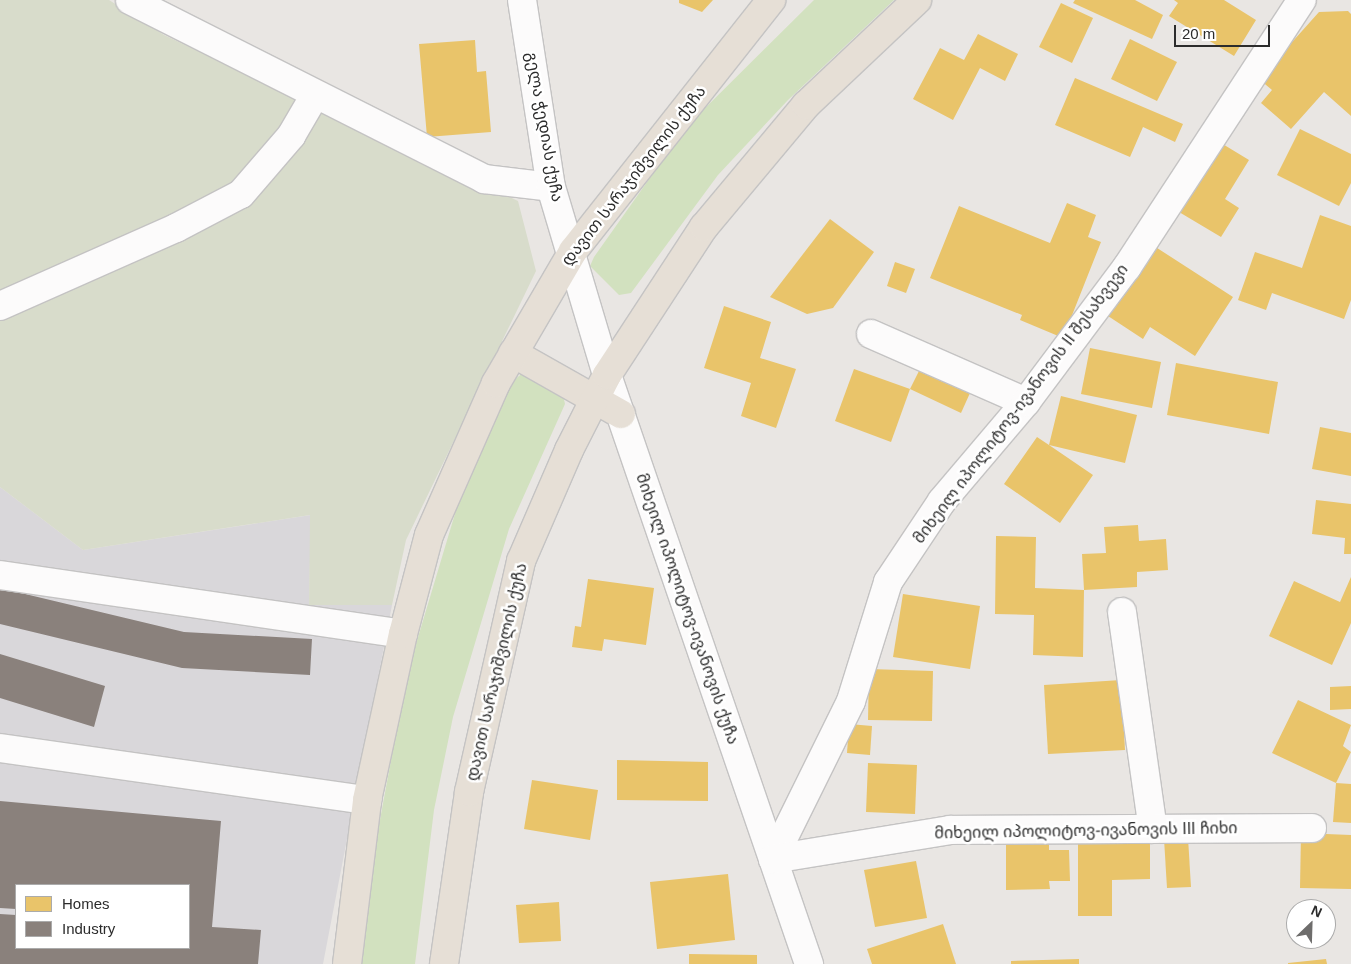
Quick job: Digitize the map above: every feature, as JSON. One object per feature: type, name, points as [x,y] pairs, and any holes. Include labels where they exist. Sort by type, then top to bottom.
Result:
[{"type":"main road","name":"დავით სარაჯიშვილის ქუჩა","points":[[347,964],[367,800],[403,634],[429,534],[496,383],[572,251],[771,0]]},
{"type":"main road","name":"დავით სარაჯიშვილის ქუჩა","points":[[444,964],[469,792],[521,561],[569,450],[608,375],[711,219],[806,105],[917,0]]},
{"type":"main road","points":[[514,353],[621,414]]},
{"type":"street","points":[[130,0],[484,179],[551,187]]},
{"type":"street","name":"გელა ჭედიას ქუჩა","points":[[522,0],[551,187],[572,251]]},
{"type":"street","name":"მიხეილ იპოლიტოვ-ივანოვის II შესახვევი","points":[[773,859],[851,701],[888,582],[942,501],[1026,402],[1127,267],[1302,0]]},
{"type":"street","points":[[0,306],[176,228],[241,194],[291,136],[316,95]]},
{"type":"street","name":"მიხეილ იპოლიტოვ-ივანოვის ქუჩა","points":[[572,251],[608,375],[809,964]]},
{"type":"street","points":[[871,334],[1026,402]]},
{"type":"street","points":[[0,575],[403,634]]},
{"type":"street","points":[[1122,612],[1153,828]]},
{"type":"street","points":[[0,748],[367,800]]},
{"type":"street","name":"მიხეილ იპოლიტოვ-ივანოვის III ჩიხი","points":[[773,859],[950,830],[1312,828]]},
{"type":"shaded area","points":[[0,487],[83,550],[311,515],[309,604],[392,605],[323,964],[0,964]]},
{"type":"green space","points":[[0,0],[109,0],[164,35],[518,201],[536,271],[406,540],[392,605],[309,605],[310,515],[83,550],[0,487]]},
{"type":"green space","points":[[814,0],[894,0],[788,100],[718,175],[631,293],[619,295],[590,266],[594,257],[686,127]]},
{"type":"green space","points":[[525,371],[562,391],[565,404],[509,529],[453,717],[434,810],[415,964],[359,964],[369,879],[407,674],[460,497],[513,381]]},
{"type":"building: Homes","points":[[679,0],[713,0],[702,12],[679,3]]},
{"type":"building: Homes","points":[[1075,0],[1135,0],[1163,15],[1152,39],[1073,3]]},
{"type":"building: Homes","points":[[1174,0],[1224,0],[1256,20],[1234,56],[1169,16],[1178,3]]},
{"type":"building: Homes","points":[[1061,3],[1093,18],[1072,63],[1039,47]]},
{"type":"building: Homes","points":[[1348,11],[1351,14],[1351,116],[1324,92],[1291,129],[1261,103],[1272,90],[1259,79],[1319,12]]},
{"type":"building: Homes","points":[[978,34],[1018,54],[1005,81],[980,68],[953,120],[913,99],[940,48],[964,60]]},
{"type":"building: Homes","points":[[1130,39],[1177,62],[1157,101],[1111,79]]},
{"type":"building: Homes","points":[[475,40],[477,72],[486,71],[491,132],[427,137],[419,44]]},
{"type":"building: Homes","points":[[1075,78],[1183,124],[1175,142],[1143,127],[1130,157],[1055,125]]},
{"type":"building: Homes","points":[[1300,129],[1351,154],[1351,183],[1339,206],[1277,175]]},
{"type":"building: Homes","points":[[1221,143],[1249,160],[1225,199],[1239,208],[1221,237],[1179,212]]},
{"type":"building: Homes","points":[[1067,203],[1096,215],[1088,237],[1101,242],[1063,338],[1020,320],[1022,315],[930,278],[959,206],[1050,243]]},
{"type":"building: Homes","points":[[1320,215],[1351,226],[1351,300],[1344,319],[1272,293],[1266,310],[1238,300],[1255,252],[1302,268]]},
{"type":"building: Homes","points":[[830,219],[874,252],[833,308],[807,314],[770,297]]},
{"type":"building: Homes","points":[[1154,246],[1233,297],[1195,356],[1150,327],[1143,339],[1108,316]]},
{"type":"building: Homes","points":[[895,262],[915,269],[906,293],[887,286]]},
{"type":"building: Homes","points":[[724,306],[771,322],[760,358],[796,369],[776,428],[741,416],[751,383],[704,368]]},
{"type":"building: Homes","points":[[1090,348],[1161,362],[1152,408],[1081,394]]},
{"type":"building: Homes","points":[[1176,363],[1278,382],[1269,434],[1167,415]]},
{"type":"building: Homes","points":[[854,369],[910,389],[891,442],[835,421]]},
{"type":"building: Homes","points":[[920,369],[970,393],[961,413],[910,389]]},
{"type":"building: Homes","points":[[1061,396],[1137,415],[1125,463],[1049,445]]},
{"type":"building: Homes","points":[[1320,427],[1351,433],[1351,476],[1312,469]]},
{"type":"building: Homes","points":[[1037,437],[1093,475],[1060,523],[1004,484]]},
{"type":"building: Homes","points":[[1316,500],[1351,504],[1351,554],[1344,554],[1345,538],[1312,534]]},
{"type":"building: Homes","points":[[1138,525],[1139,541],[1166,539],[1168,570],[1137,572],[1137,587],[1084,590],[1082,554],[1106,553],[1104,527]]},
{"type":"building: Homes","points":[[996,536],[1036,537],[1035,588],[1084,590],[1083,657],[1033,655],[1034,615],[995,614]]},
{"type":"building: Homes","points":[[1351,577],[1351,623],[1332,665],[1269,636],[1294,581],[1340,602]]},
{"type":"building: Homes","points":[[588,579],[654,588],[646,645],[604,639],[602,651],[572,647],[575,626],[581,627]]},
{"type":"building: Homes","points":[[903,594],[980,606],[970,669],[893,657]]},
{"type":"building: Homes","points":[[869,669],[933,671],[932,721],[868,720]]},
{"type":"building: Homes","points":[[1121,680],[1125,750],[1048,754],[1044,685]]},
{"type":"building: Homes","points":[[1351,686],[1351,709],[1330,710],[1330,687]]},
{"type":"building: Homes","points":[[1298,700],[1351,725],[1343,746],[1351,752],[1336,783],[1272,753]]},
{"type":"building: Homes","points":[[849,724],[872,726],[870,755],[847,753]]},
{"type":"building: Homes","points":[[617,760],[708,762],[708,801],[617,800]]},
{"type":"building: Homes","points":[[868,763],[917,765],[915,814],[866,812]]},
{"type":"building: Homes","points":[[532,780],[598,790],[590,840],[524,829]]},
{"type":"building: Homes","points":[[1336,783],[1351,784],[1351,823],[1333,822]]},
{"type":"building: Homes","points":[[1301,833],[1351,835],[1351,889],[1300,888]]},
{"type":"building: Homes","points":[[1078,836],[1150,836],[1150,879],[1112,880],[1112,916],[1078,916]]},
{"type":"building: Homes","points":[[1188,838],[1191,887],[1167,888],[1164,839]]},
{"type":"building: Homes","points":[[1006,840],[1049,840],[1049,850],[1069,850],[1070,881],[1049,881],[1050,889],[1006,890]]},
{"type":"building: Homes","points":[[916,861],[927,918],[875,927],[864,870]]},
{"type":"building: Homes","points":[[728,874],[735,940],[657,949],[650,882]]},
{"type":"building: Homes","points":[[559,902],[561,941],[519,943],[516,905]]},
{"type":"building: Homes","points":[[943,924],[956,964],[872,964],[867,949]]},
{"type":"building: Homes","points":[[689,954],[757,955],[757,964],[689,964]]},
{"type":"building: Homes","points":[[1079,959],[1079,964],[1011,964],[1011,961]]},
{"type":"building: Homes","points":[[1326,959],[1327,964],[1288,964],[1288,963]]},
{"type":"building: Industry","points":[[0,588],[184,632],[312,639],[310,675],[182,668],[0,624]]},
{"type":"building: Industry","points":[[0,654],[105,686],[94,727],[0,698]]},
{"type":"building: Industry","points":[[0,801],[221,821],[212,927],[261,930],[258,964],[0,964],[0,914],[15,915],[15,949],[190,949],[190,884],[15,884],[15,909],[0,908]]}]
